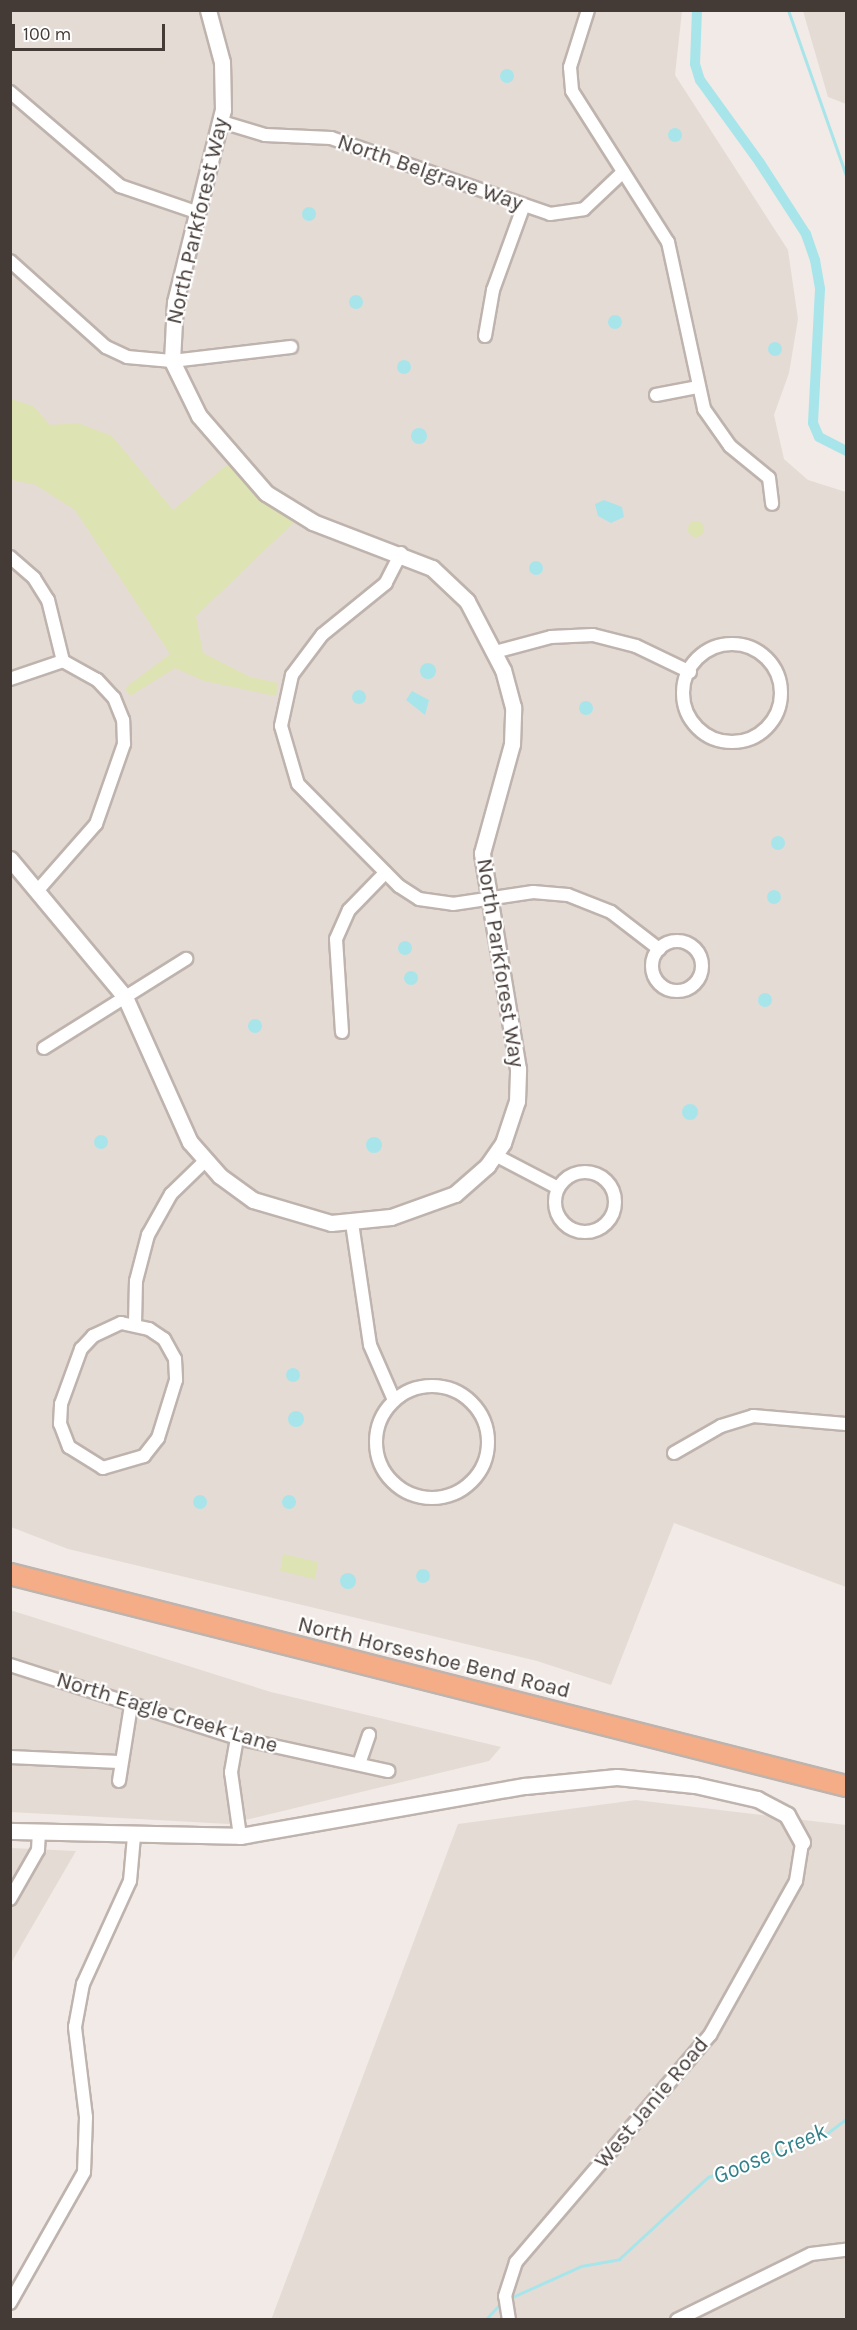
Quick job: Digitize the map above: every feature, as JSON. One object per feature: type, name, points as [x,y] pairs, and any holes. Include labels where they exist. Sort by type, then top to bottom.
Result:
[{"type":"highway","name":"North Horseshoe Bend Road","points":[[10,1574],[846,1786]]},
{"type":"street","name":"North Parkforest Way","points":[[10,859],[125,997],[178,1121],[205,1161],[253,1200],[310,1220],[352,1223],[442,1201],[466,1186],[495,1155],[514,1116],[518,1069],[487,898],[484,832],[508,759],[513,725],[509,687],[495,652],[458,590],[432,568],[401,553],[313,522],[266,493],[199,416],[172,361],[173,314],[222,122],[222,62],[208,10]]},
{"type":"street","points":[[588,10],[570,67],[572,91],[673,253],[698,387],[715,429],[769,478],[772,504]]},
{"type":"street","points":[[10,92],[120,186],[199,213]]},
{"type":"street","name":"North Belgrave Way","points":[[222,122],[265,135],[331,138],[550,214],[573,214],[623,172]]},
{"type":"street","points":[[486,336],[493,290],[524,206]]},
{"type":"street","points":[[10,261],[106,347],[128,357],[172,361],[291,347]]},
{"type":"street","points":[[656,395],[698,387]]},
{"type":"street","points":[[401,553],[386,583],[322,635],[299,663],[286,691],[282,726],[298,784],[408,894],[430,902],[532,892],[579,898],[611,912],[659,949]]},
{"type":"street","points":[[10,558],[34,578],[48,600],[63,662]]},
{"type":"street","points":[[495,652],[551,637],[593,635],[636,646],[690,672]]},
{"type":"street","points":[[725,643],[762,654],[775,666],[782,683],[771,723],[760,735],[741,743],[706,734],[691,723],[683,705],[690,672],[697,657],[725,643]]},
{"type":"street","points":[[10,679],[63,662],[97,680],[114,698],[123,720],[124,744],[96,824],[38,890]]},
{"type":"street","points":[[342,1032],[336,939],[349,910],[385,873]]},
{"type":"street","points":[[673,941],[696,949],[703,964],[699,980],[686,990],[662,986],[653,973],[659,949],[673,941]]},
{"type":"street","points":[[44,1048],[186,959]]},
{"type":"street","points":[[495,1155],[558,1188]]},
{"type":"street","points":[[135,1324],[136,1281],[148,1235],[171,1194],[205,1161]]},
{"type":"street","points":[[577,1173],[600,1176],[615,1200],[613,1213],[602,1227],[587,1232],[569,1228],[560,1219],[558,1188],[577,1173]]},
{"type":"street","points":[[352,1223],[370,1345],[394,1400],[376,1437],[388,1477],[416,1496],[432,1498],[464,1488],[477,1476],[488,1445],[480,1413],[463,1395],[440,1386],[424,1386],[394,1400]]},
{"type":"street","points":[[122,1323],[135,1324],[164,1339],[175,1359],[173,1393],[158,1438],[144,1456],[104,1468],[69,1447],[60,1425],[61,1404],[75,1360],[93,1336],[122,1323]]},
{"type":"street","points":[[674,1453],[721,1426],[753,1416],[846,1424]]},
{"type":"street","name":"North Eagle Creek Lane","points":[[10,1665],[237,1738],[388,1771]]},
{"type":"street","points":[[118,1781],[119,1762],[131,1705]]},
{"type":"street","points":[[359,1764],[369,1735]]},
{"type":"street","points":[[237,1738],[231,1772],[240,1836]]},
{"type":"street","points":[[10,1756],[119,1762]]},
{"type":"street","points":[[10,1831],[134,1836],[240,1836],[525,1786],[617,1777],[695,1785],[757,1799],[787,1815],[802,1842]]},
{"type":"street","points":[[10,1899],[15,1882],[38,1850],[39,1832]]},
{"type":"street","points":[[10,2303],[84,2172],[86,2117],[75,2027],[82,1984],[130,1881],[134,1836]]},
{"type":"street","name":"West Janie Road","points":[[509,2319],[505,2296],[516,2262],[710,2035],[796,1881],[802,1842]]},
{"type":"street","points":[[677,2319],[811,2254],[846,2250]]},
{"type":"shaded area","points":[[10,11],[682,11],[675,75],[788,250],[798,319],[789,373],[774,415],[784,459],[808,480],[846,492],[846,1587],[674,1523],[611,1685],[537,1661],[68,1549],[11,1527]]},
{"type":"shaded area","points":[[803,11],[846,11],[846,104],[828,97]]},
{"type":"shaded area","points":[[10,1610],[271,1692],[501,1747],[489,1761],[229,1824],[11,1812]]},
{"type":"shaded area","points":[[636,1800],[846,1825],[846,2319],[271,2320],[458,1824]]},
{"type":"shaded area","points":[[11,1848],[76,1851],[11,1963]]},
{"type":"green space","points":[[11,399],[33,406],[50,425],[78,423],[112,436],[173,510],[229,463],[269,505],[294,522],[196,616],[203,653],[250,677],[278,683],[276,696],[204,681],[175,668],[130,696],[125,688],[170,654],[75,510],[34,484],[11,480]]},
{"type":"green space","points":[[696,521],[704,529],[696,537],[688,529]]},
{"type":"green space","points":[[283,1554],[318,1562],[315,1579],[280,1571]]},
{"type":"water","points":[[507,69],[512,71],[514,76],[512,81],[507,83],[502,81],[500,76],[502,71]]},
{"type":"water","points":[[672,128],[678,128],[682,135],[678,142],[672,142],[668,138],[668,132]]},
{"type":"water","points":[[309,207],[314,209],[316,214],[314,219],[309,221],[304,219],[302,214],[304,209]]},
{"type":"water","points":[[356,295],[361,297],[363,302],[361,307],[356,309],[351,307],[349,302],[351,297]]},
{"type":"water","points":[[612,315],[618,315],[622,322],[618,329],[612,329],[608,325],[608,319]]},
{"type":"water","points":[[775,342],[780,344],[782,349],[780,354],[775,356],[770,354],[768,349],[770,344]]},
{"type":"water","points":[[404,360],[409,362],[411,367],[409,372],[404,374],[399,372],[397,367],[399,362]]},
{"type":"water","points":[[419,428],[427,436],[419,444],[411,436]]},
{"type":"water","points":[[604,500],[622,507],[624,517],[611,523],[598,516],[595,504]]},
{"type":"water","points":[[536,561],[541,563],[543,568],[541,573],[536,575],[531,573],[529,568],[531,563]]},
{"type":"water","points":[[428,663],[434,665],[436,671],[434,677],[428,679],[422,677],[420,671],[422,665]]},
{"type":"water","points":[[359,690],[364,692],[366,697],[364,702],[359,704],[354,702],[352,697],[354,692]]},
{"type":"water","points":[[412,691],[429,700],[425,715],[406,700]]},
{"type":"water","points":[[586,701],[591,703],[593,708],[591,713],[586,715],[581,713],[579,708],[581,703]]},
{"type":"water","points":[[775,836],[781,836],[785,843],[781,850],[775,850],[771,846],[771,840]]},
{"type":"water","points":[[774,890],[779,892],[781,897],[779,902],[774,904],[769,902],[767,897],[769,892]]},
{"type":"water","points":[[405,941],[410,943],[412,948],[410,953],[405,955],[400,953],[398,948],[400,943]]},
{"type":"water","points":[[408,971],[414,971],[418,978],[414,985],[408,985],[404,981],[404,975]]},
{"type":"water","points":[[762,993],[768,993],[772,1000],[768,1007],[762,1007],[758,1003],[758,997]]},
{"type":"water","points":[[252,1019],[258,1019],[262,1026],[258,1033],[252,1033],[248,1029],[248,1023]]},
{"type":"water","points":[[690,1104],[696,1106],[698,1112],[696,1118],[690,1120],[684,1118],[682,1112],[684,1106]]},
{"type":"water","points":[[101,1135],[106,1137],[108,1142],[106,1147],[101,1149],[96,1147],[94,1142],[96,1137]]},
{"type":"water","points":[[374,1137],[382,1145],[374,1153],[366,1145]]},
{"type":"water","points":[[290,1368],[296,1368],[300,1375],[296,1382],[290,1382],[286,1378],[286,1372]]},
{"type":"water","points":[[296,1411],[304,1419],[296,1427],[288,1419]]},
{"type":"water","points":[[197,1495],[203,1495],[207,1502],[203,1509],[197,1509],[193,1505],[193,1499]]},
{"type":"water","points":[[289,1495],[294,1497],[296,1502],[294,1507],[289,1509],[284,1507],[282,1502],[284,1497]]},
{"type":"water","points":[[420,1569],[426,1569],[430,1576],[426,1583],[420,1583],[416,1579],[416,1573]]},
{"type":"water","points":[[348,1573],[356,1581],[348,1589],[340,1581]]},
{"type":"waterway","points":[[697,10],[695,64],[700,80],[760,163],[806,234],[815,260],[820,289],[813,423],[819,437],[846,451]]},
{"type":"waterway","points":[[788,10],[846,176]]},
{"type":"waterway","name":"Goose Creek","points":[[508,2299],[581,2266],[619,2259],[708,2177],[826,2134],[846,2119]]},
{"type":"waterway","name":"Goose Creek","points":[[485,2320],[502,2302]]}]
